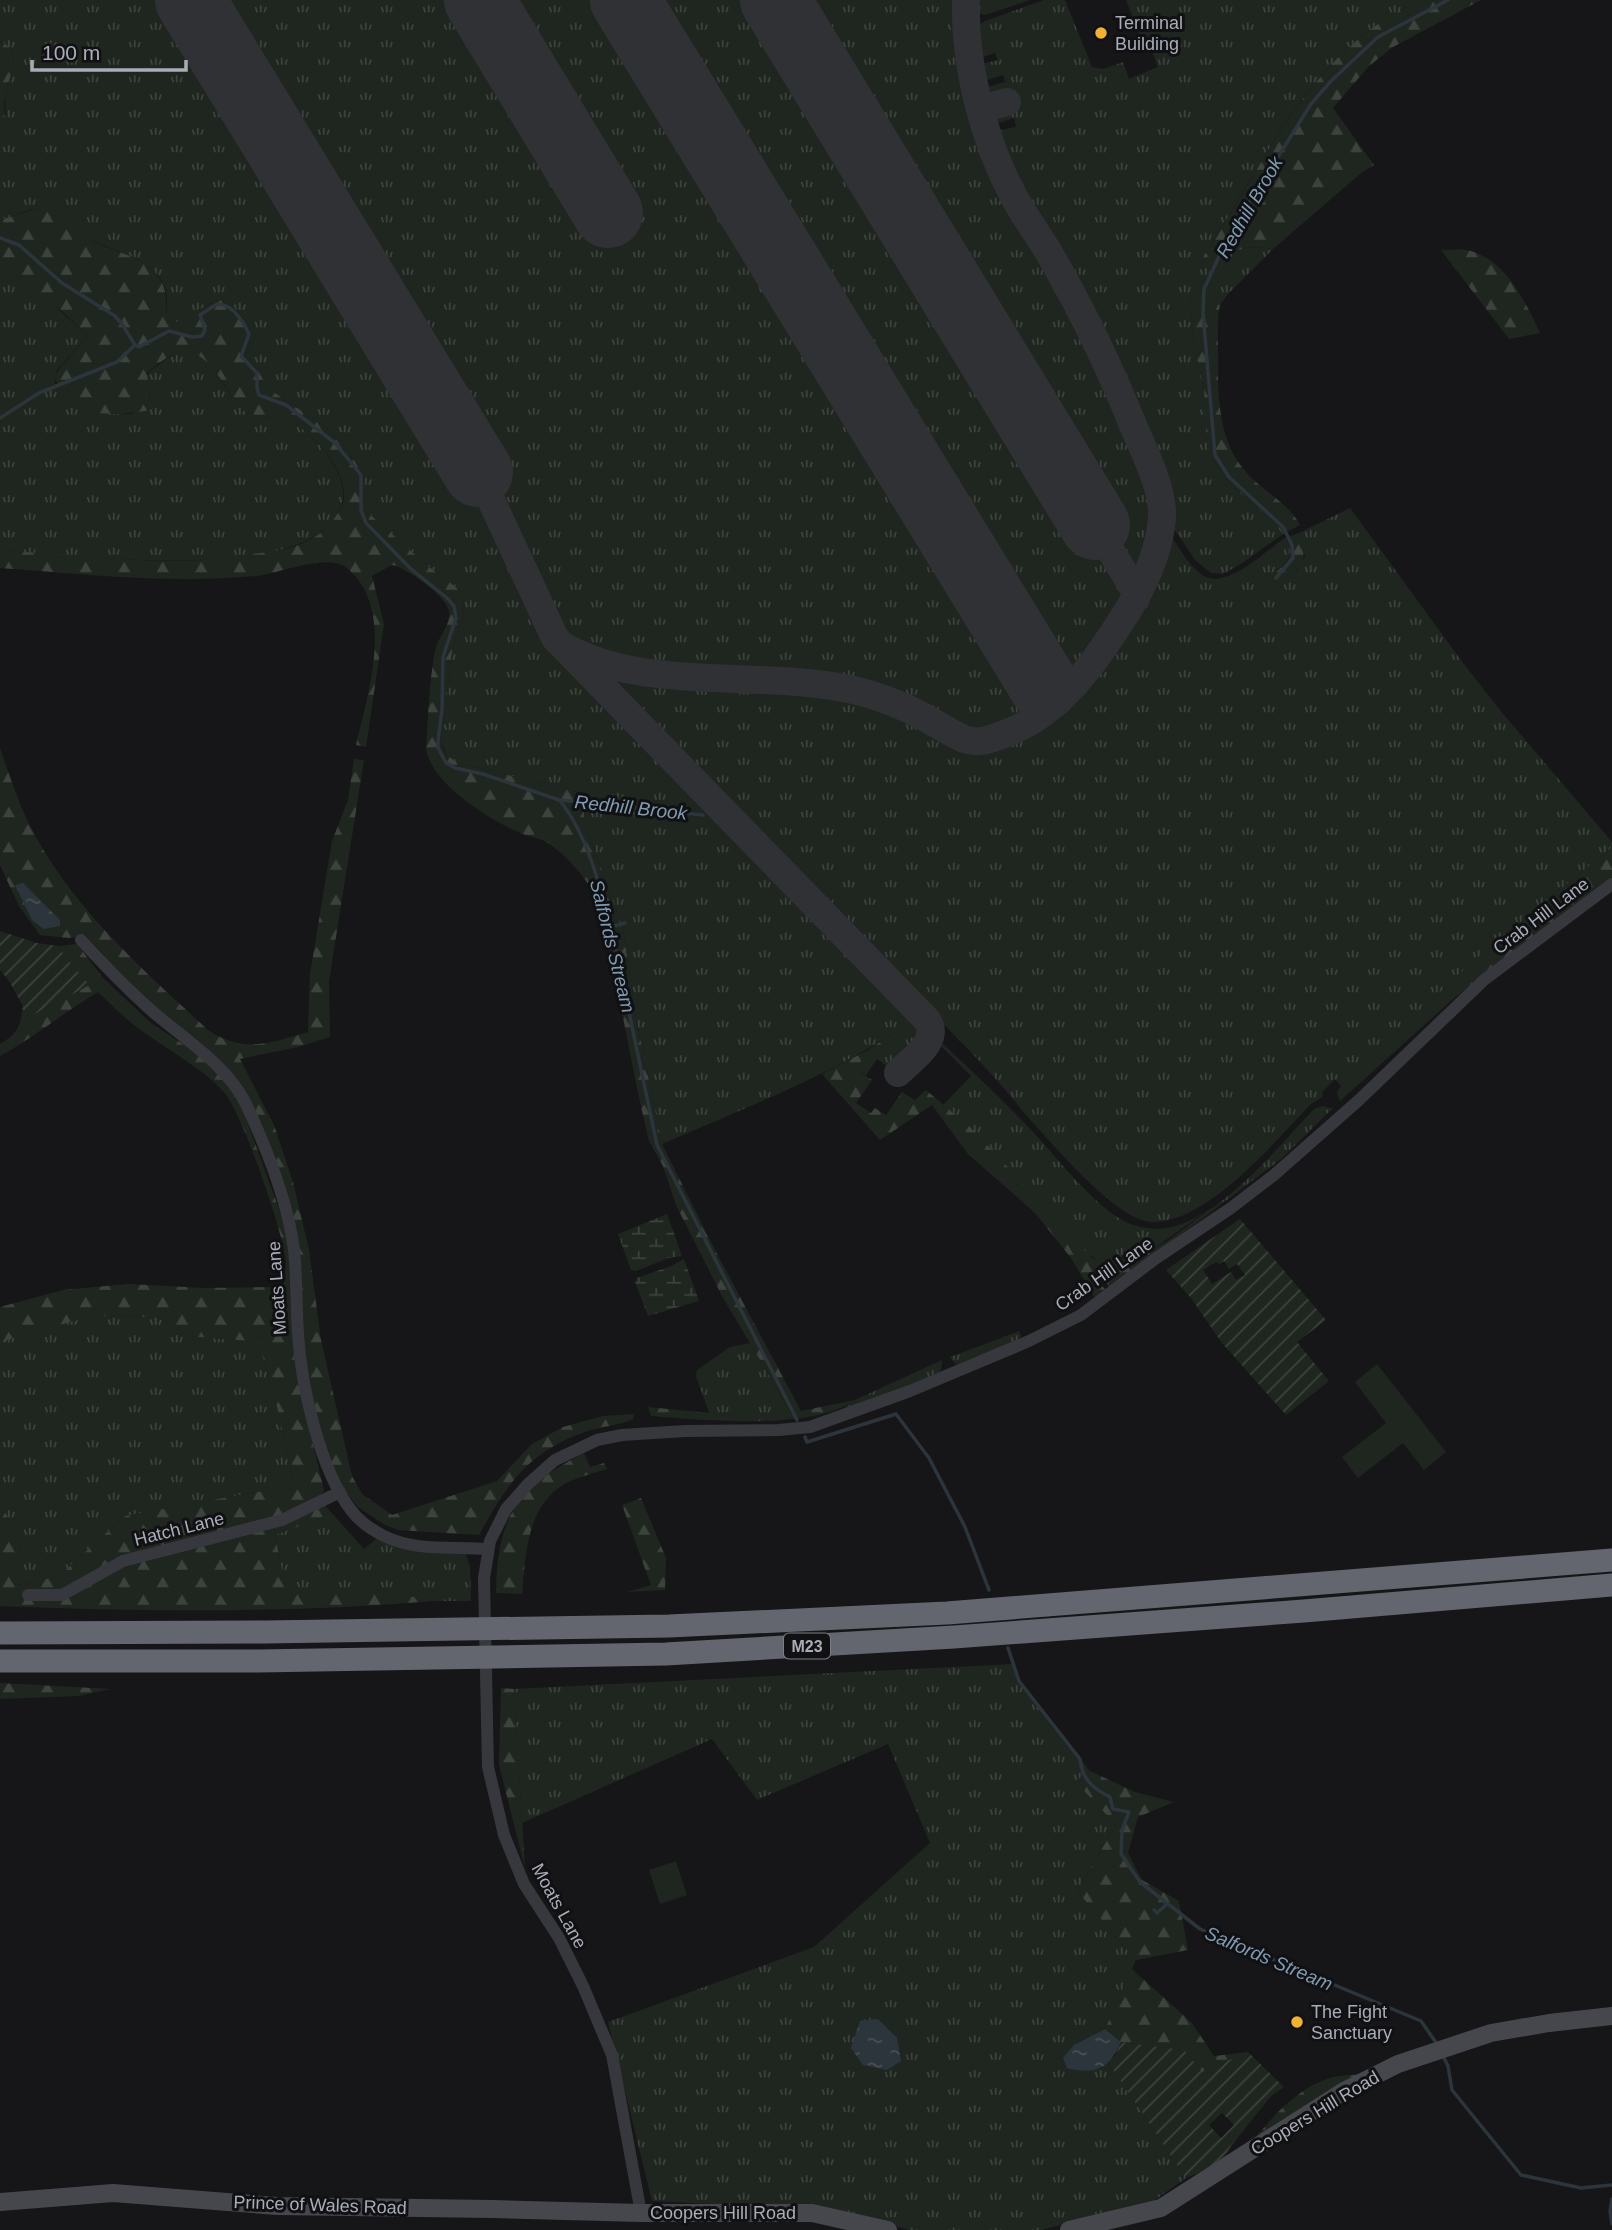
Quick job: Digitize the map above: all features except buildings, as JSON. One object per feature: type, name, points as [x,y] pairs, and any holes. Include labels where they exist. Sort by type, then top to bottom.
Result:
[{"type":"highway","name":"M23","points":[[0,1633],[251,1633],[669,1626],[947,1613],[1612,1560]]},
{"type":"highway","name":"M23","points":[[0,1661],[244,1661],[666,1654],[968,1636],[1612,1585]]},
{"type":"street","name":"Crab Hill Lane","points":[[485,1566],[488,1549],[500,1518],[522,1490],[555,1460],[582,1446],[622,1435],[685,1431],[789,1430],[810,1427],[910,1391],[1029,1341],[1081,1315],[1274,1175],[1365,1094],[1485,980],[1612,884]]},
{"type":"street","name":"Moats Lane","points":[[81,940],[126,987],[205,1056],[227,1078],[244,1101],[261,1138],[287,1216],[294,1248],[301,1365],[313,1421],[329,1471],[351,1510],[362,1522],[393,1540],[432,1548],[488,1549]]},
{"type":"street","name":"Hatch Lane","points":[[28,1595],[62,1595],[123,1561],[282,1520],[340,1492]]},
{"type":"street","name":"Moats Lane","points":[[485,1566],[483,1599],[488,1767],[503,1835],[524,1884],[559,1938],[583,1986],[612,2055],[641,2213]]},
{"type":"street","name":"Coopers Hill Road","points":[[1069,2230],[1161,2208],[1344,2091],[1398,2064],[1491,2033],[1612,2016]]},
{"type":"street","name":"Prince of Wales Road","points":[[0,2203],[113,2193],[277,2206],[641,2213]]},
{"type":"street","name":"Coopers Hill Road","points":[[641,2213],[811,2213],[888,2230]]},
{"type":"green space","points":[[0,0],[178,0],[488,510],[551,647],[830,926],[917,1018],[825,1072],[662,1144],[636,1018],[623,929],[584,821],[584,808],[589,795],[456,762],[447,755],[441,742],[452,651],[464,614],[463,596],[365,510],[365,479],[348,450],[327,428],[269,389],[247,357],[246,352],[251,342],[250,326],[232,305],[220,300],[196,311],[185,323],[166,320],[166,292],[161,280],[143,263],[83,236],[58,216],[42,209],[0,218],[0,129],[6,115],[5,95],[14,64],[13,53],[0,40]]},
{"type":"green space","points":[[202,0],[959,0],[969,88],[992,169],[1055,275],[1080,323],[1140,456],[1154,497],[1155,522],[1139,573],[1101,639],[1068,680],[1041,705],[1010,724],[974,734],[889,692],[807,676],[650,666],[596,653],[570,643],[561,636],[553,622],[485,464]]},
{"type":"green space","points":[[972,0],[1030,0],[985,15],[972,12]]},
{"type":"green space","points":[[1044,0],[1065,0],[1092,67],[1103,69],[1123,62],[1129,79],[1158,67],[1149,43],[1143,44],[1126,0],[1422,0],[1382,21],[1348,48],[1318,79],[1268,150],[1199,263],[1211,271],[1239,250],[1254,247],[1273,249],[1220,305],[1190,294],[1193,342],[1204,389],[1210,456],[1231,485],[1283,534],[1223,574],[1211,573],[1195,560],[1174,529],[1167,497],[1146,441],[1101,337],[1073,281],[1016,186],[995,131],[1016,127],[1014,118],[993,125],[989,110],[1011,104],[1009,97],[987,104],[983,88],[1005,82],[1003,75],[981,82],[978,65],[998,60],[995,53],[977,59],[973,29],[985,21]]},
{"type":"green space","points":[[1422,0],[1481,0],[1393,47],[1369,66],[1333,108],[1374,165],[1361,173],[1273,249],[1254,247],[1239,250],[1211,272],[1199,263],[1268,151],[1318,79],[1348,48],[1382,21]]},
{"type":"green space","points":[[0,40],[8,46],[14,59],[5,96],[4,121],[0,129]]},
{"type":"green space","points":[[38,208],[51,211],[88,239],[136,259],[153,270],[164,288],[166,320],[185,323],[196,311],[220,300],[232,305],[250,326],[252,339],[246,352],[247,357],[269,389],[327,428],[348,450],[365,479],[365,510],[463,596],[464,614],[452,651],[441,742],[444,751],[454,760],[467,765],[589,795],[584,808],[584,821],[623,929],[636,1018],[662,1144],[801,1411],[855,1400],[837,1410],[786,1420],[727,1421],[651,1416],[648,1407],[709,1413],[792,1414],[722,1296],[676,1205],[663,1166],[649,1141],[606,934],[592,890],[574,866],[553,847],[545,841],[505,826],[477,809],[450,787],[430,762],[426,749],[431,675],[436,646],[449,616],[446,605],[434,591],[410,573],[392,565],[372,576],[384,624],[366,747],[356,745],[371,677],[375,628],[371,606],[362,585],[347,568],[328,562],[255,576],[191,579],[0,568],[0,551],[186,561],[284,549],[300,544],[323,531],[339,512],[344,497],[343,484],[330,457],[309,434],[288,420],[251,414],[243,410],[208,364],[200,356],[191,353],[172,355],[147,373],[150,405],[146,411],[120,414],[78,409],[59,389],[54,375],[88,336],[63,312],[27,287],[0,256],[0,218]]},
{"type":"green space","points":[[1441,250],[1470,251],[1497,265],[1529,309],[1540,333],[1509,339]]},
{"type":"green space","points":[[0,256],[27,287],[56,307],[88,336],[56,371],[55,383],[94,413],[132,414],[150,399],[147,378],[150,371],[184,351],[201,356],[209,364],[242,409],[252,414],[288,420],[308,433],[335,467],[343,492],[342,504],[323,531],[287,548],[241,557],[132,560],[0,551]]},
{"type":"green space","points":[[1190,293],[1220,305],[1218,380],[1224,429],[1236,459],[1246,472],[1282,503],[1300,525],[1283,534],[1231,485],[1210,456],[1204,389],[1193,342]]},
{"type":"green space","points":[[1350,508],[1463,663],[1612,842],[1612,847],[1472,962],[1341,1086],[1335,1079],[1323,1091],[1322,1097],[1310,1105],[1238,1178],[1194,1210],[1172,1219],[1151,1222],[1137,1218],[1122,1210],[1089,1182],[967,1048],[661,742],[605,681],[609,674],[616,673],[662,681],[801,689],[848,696],[901,713],[958,744],[976,748],[987,747],[1038,727],[1071,699],[1138,608],[1166,538],[1172,538],[1199,573],[1214,579],[1246,567],[1285,538],[1290,554],[1274,574],[1297,571],[1305,556],[1299,533]]},
{"type":"green space","points":[[1299,533],[1303,551],[1302,563],[1279,584],[1274,574],[1290,554],[1285,538]]},
{"type":"green space","points":[[0,748],[29,824],[46,854],[86,909],[133,959],[208,1030],[233,1042],[245,1044],[269,1043],[308,1032],[310,974],[332,841],[348,800],[354,759],[364,760],[329,981],[330,1037],[298,1047],[240,1059],[274,1125],[293,1182],[309,1250],[321,1340],[352,1476],[362,1494],[392,1515],[497,1481],[532,1444],[563,1427],[603,1416],[634,1414],[633,1419],[591,1430],[548,1449],[510,1485],[479,1535],[398,1530],[385,1525],[358,1507],[343,1489],[324,1446],[303,1348],[299,1253],[249,1098],[135,990],[85,935],[69,938],[40,935],[19,906],[0,865]]},
{"type":"green space","points":[[1612,847],[1612,877],[1453,999],[1340,1101],[1337,1093],[1341,1086],[1472,962]]},
{"type":"green space","points":[[0,931],[37,943],[59,946],[65,957],[90,985],[29,1017],[0,970]]},
{"type":"green space","points":[[77,944],[103,978],[151,1023],[195,1052],[226,1082],[243,1110],[284,1223],[291,1257],[307,1419],[324,1490],[319,1498],[330,1511],[321,1518],[275,1535],[286,1591],[365,1588],[435,1601],[327,1608],[218,1610],[0,1606],[0,1502],[21,1544],[18,1585],[59,1576],[125,1516],[284,1487],[292,1477],[261,1342],[187,1336],[157,1317],[91,1316],[7,1340],[0,1347],[0,1307],[63,1290],[128,1284],[204,1288],[283,1287],[286,1261],[283,1246],[260,1173],[231,1103],[205,1074],[136,1027],[98,992],[0,1056],[0,1044],[18,1028],[23,1004],[29,1017],[89,984],[65,957],[59,946]]},
{"type":"green space","points":[[917,1018],[921,1022],[853,1067],[872,1080],[856,1103],[871,1113],[875,1108],[886,1115],[902,1092],[915,1100],[926,1090],[974,1131],[1092,1258],[1115,1260],[1150,1250],[1227,1200],[1110,1287],[1104,1280],[1100,1284],[1106,1290],[1095,1298],[1071,1258],[1036,1214],[968,1154],[932,1105],[880,1140],[822,1074],[868,1050]]},
{"type":"green space","points":[[921,1022],[925,1029],[888,1067],[877,1059],[866,1075],[852,1067]]},
{"type":"green space","points":[[943,1044],[1023,1121],[1077,1182],[1114,1215],[1139,1227],[1161,1229],[1182,1224],[1203,1213],[1156,1247],[1104,1262],[1086,1253],[980,1138],[942,1106],[971,1076],[941,1046]]},
{"type":"green space","points":[[1323,1106],[1332,1109],[1281,1159],[1227,1200],[1211,1208],[1254,1173],[1314,1109]]},
{"type":"green space","points":[[667,1214],[682,1256],[668,1258],[636,1271],[631,1270],[618,1234]]},
{"type":"green space","points":[[1240,1219],[1326,1320],[1297,1342],[1329,1381],[1286,1415],[1222,1343],[1191,1298],[1166,1270]],"holes":[[[1224,1261],[1229,1269],[1237,1264],[1245,1275],[1236,1280],[1231,1272],[1212,1284],[1203,1270],[1216,1262],[1219,1264]]]},
{"type":"green space","points":[[684,1259],[699,1301],[648,1316],[635,1282],[637,1278]]},
{"type":"green space","points":[[91,1316],[157,1317],[187,1336],[262,1342],[262,1354],[279,1414],[292,1477],[284,1487],[125,1516],[59,1576],[17,1585],[21,1544],[0,1502],[0,1347],[6,1340]]},
{"type":"green space","points":[[1019,1331],[1021,1336],[1017,1340],[956,1365],[950,1357]]},
{"type":"green space","points":[[750,1343],[792,1415],[709,1413],[696,1376],[697,1370],[730,1347]]},
{"type":"green space","points":[[942,1360],[941,1371],[885,1397],[844,1408],[855,1400]]},
{"type":"green space","points":[[1377,1364],[1446,1452],[1424,1470],[1403,1443],[1358,1478],[1342,1457],[1386,1423],[1355,1382]]},
{"type":"green space","points":[[584,1453],[590,1467],[604,1463],[607,1469],[566,1483],[543,1504],[530,1532],[522,1594],[496,1593],[501,1544],[515,1507],[542,1479]]},
{"type":"green space","points":[[641,1498],[666,1558],[665,1590],[627,1592],[651,1585],[622,1505]]},
{"type":"green space","points":[[330,1511],[364,1549],[377,1538],[465,1552],[470,1566],[471,1601],[435,1601],[365,1588],[286,1592],[275,1534],[321,1518]]},
{"type":"green space","points":[[1014,1664],[1019,1681],[1090,1771],[1076,1781],[1116,1825],[1077,1891],[1136,1960],[1105,2029],[1074,2045],[1100,2069],[1108,2062],[1186,2178],[1152,2202],[1041,2230],[910,2230],[837,2210],[652,2201],[608,2022],[814,1947],[930,1843],[888,1744],[757,1800],[712,1739],[522,1823],[514,1689]]},
{"type":"green space","points":[[0,1683],[111,1689],[78,1696],[0,1699]]},
{"type":"green space","points":[[501,1688],[514,1689],[525,1868],[499,1765]]},
{"type":"green space","points":[[1090,1771],[1135,1792],[1174,1802],[1138,1817],[1128,1853],[1142,1880],[1179,1901],[1188,1950],[1136,1960],[1077,1891],[1116,1825],[1075,1781]]},
{"type":"green space","points":[[676,1861],[687,1895],[660,1904],[649,1870]]},
{"type":"green space","points":[[1132,1969],[1192,2023],[1214,2056],[1248,2052],[1223,2069],[1219,2095],[1184,2050],[1121,2042],[1105,2029]]},
{"type":"green space","points":[[1121,2042],[1184,2050],[1202,2072],[1248,2052],[1284,2087],[1271,2096],[1220,2164],[1186,2178],[1108,2062],[1115,2056]],"holes":[[[1222,2113],[1234,2125],[1221,2138],[1209,2125]]]},
{"type":"green space","points":[[1364,2074],[1252,2142],[1277,2113],[1307,2089],[1330,2078]]},
{"type":"water","points":[[23,883],[60,920],[60,926],[44,929],[32,920],[15,885]]},
{"type":"water","points":[[878,2019],[897,2038],[901,2061],[887,2070],[863,2065],[851,2048],[860,2021]]},
{"type":"water","points":[[1105,2029],[1121,2042],[1112,2058],[1094,2070],[1067,2068],[1063,2058],[1074,2045]]},
{"type":"waterway","name":"Redhill Brook","points":[[1276,578],[1293,558],[1292,545],[1283,527],[1229,477],[1215,455],[1203,313],[1204,289],[1229,235],[1311,104],[1331,81],[1378,37],[1448,0]]},
{"type":"waterway","name":"Salfords Stream","points":[[0,238],[19,245],[62,283],[115,316],[139,347],[169,331],[192,337],[202,336],[205,330],[200,315],[217,304],[236,314],[249,334],[241,356],[257,373],[259,395],[286,405],[335,443],[361,475],[361,510],[366,523],[411,569],[454,606],[456,618],[443,657],[442,710],[438,741],[438,748],[446,763],[559,800],[703,815]]},
{"type":"waterway","points":[[0,418],[39,393],[117,362],[135,345]]},
{"type":"waterway","name":"Salfords Stream","points":[[561,802],[578,830],[592,862],[611,927],[657,1145],[797,1420]]},
{"type":"waterway","name":"Redhill Brook","points":[[611,927],[625,923]]},
{"type":"waterway","name":"Salfords Stream","points":[[805,1437],[807,1442],[896,1414],[929,1458],[965,1527],[989,1590]]},
{"type":"waterway","name":"Salfords Stream","points":[[1008,1648],[1019,1681],[1080,1759],[1089,1782],[1110,1797],[1113,1809],[1129,1812],[1122,1830],[1121,1854],[1140,1882],[1200,1929],[1421,2021],[1437,2044]]},
{"type":"waterway","points":[[1154,1910],[1157,1913],[1167,1904]]},
{"type":"waterway","name":"Salfords Stream","points":[[1442,2054],[1448,2066],[1452,2090],[1521,2175],[1581,2188],[1612,2185]]},
{"type":"waterway","name":"Salfords Stream","points":[[1612,2199],[1612,2224]]},
{"type":"taxiway","points":[[197,11],[198,0]]},
{"type":"taxiway","points":[[563,646],[597,661],[634,671],[673,676],[793,682],[832,686],[869,694],[910,710],[964,739],[978,741],[1016,729],[1055,704],[1086,670],[1129,609],[1147,574],[1159,537],[1162,507],[1157,483],[1098,345],[1052,258],[1002,173],[984,125],[972,75],[966,0]]},
{"type":"taxiway","points":[[981,109],[1007,102]]},
{"type":"taxiway","points":[[478,472],[555,638],[927,1020],[930,1028],[928,1042],[898,1073]]},
{"type":"taxiway","points":[[1095,525],[1134,589],[1136,598]]},
{"type":"runway","points":[[190,0],[478,472]]},
{"type":"runway","points":[[479,0],[608,213]]},
{"type":"runway","points":[[625,0],[1044,686]]},
{"type":"runway","points":[[775,0],[1095,525]]},
{"type":"place","name":"Terminal Building","points":[[1101,33]]},
{"type":"place","name":"The Fight Sanctuary","points":[[1297,2022]]}]
